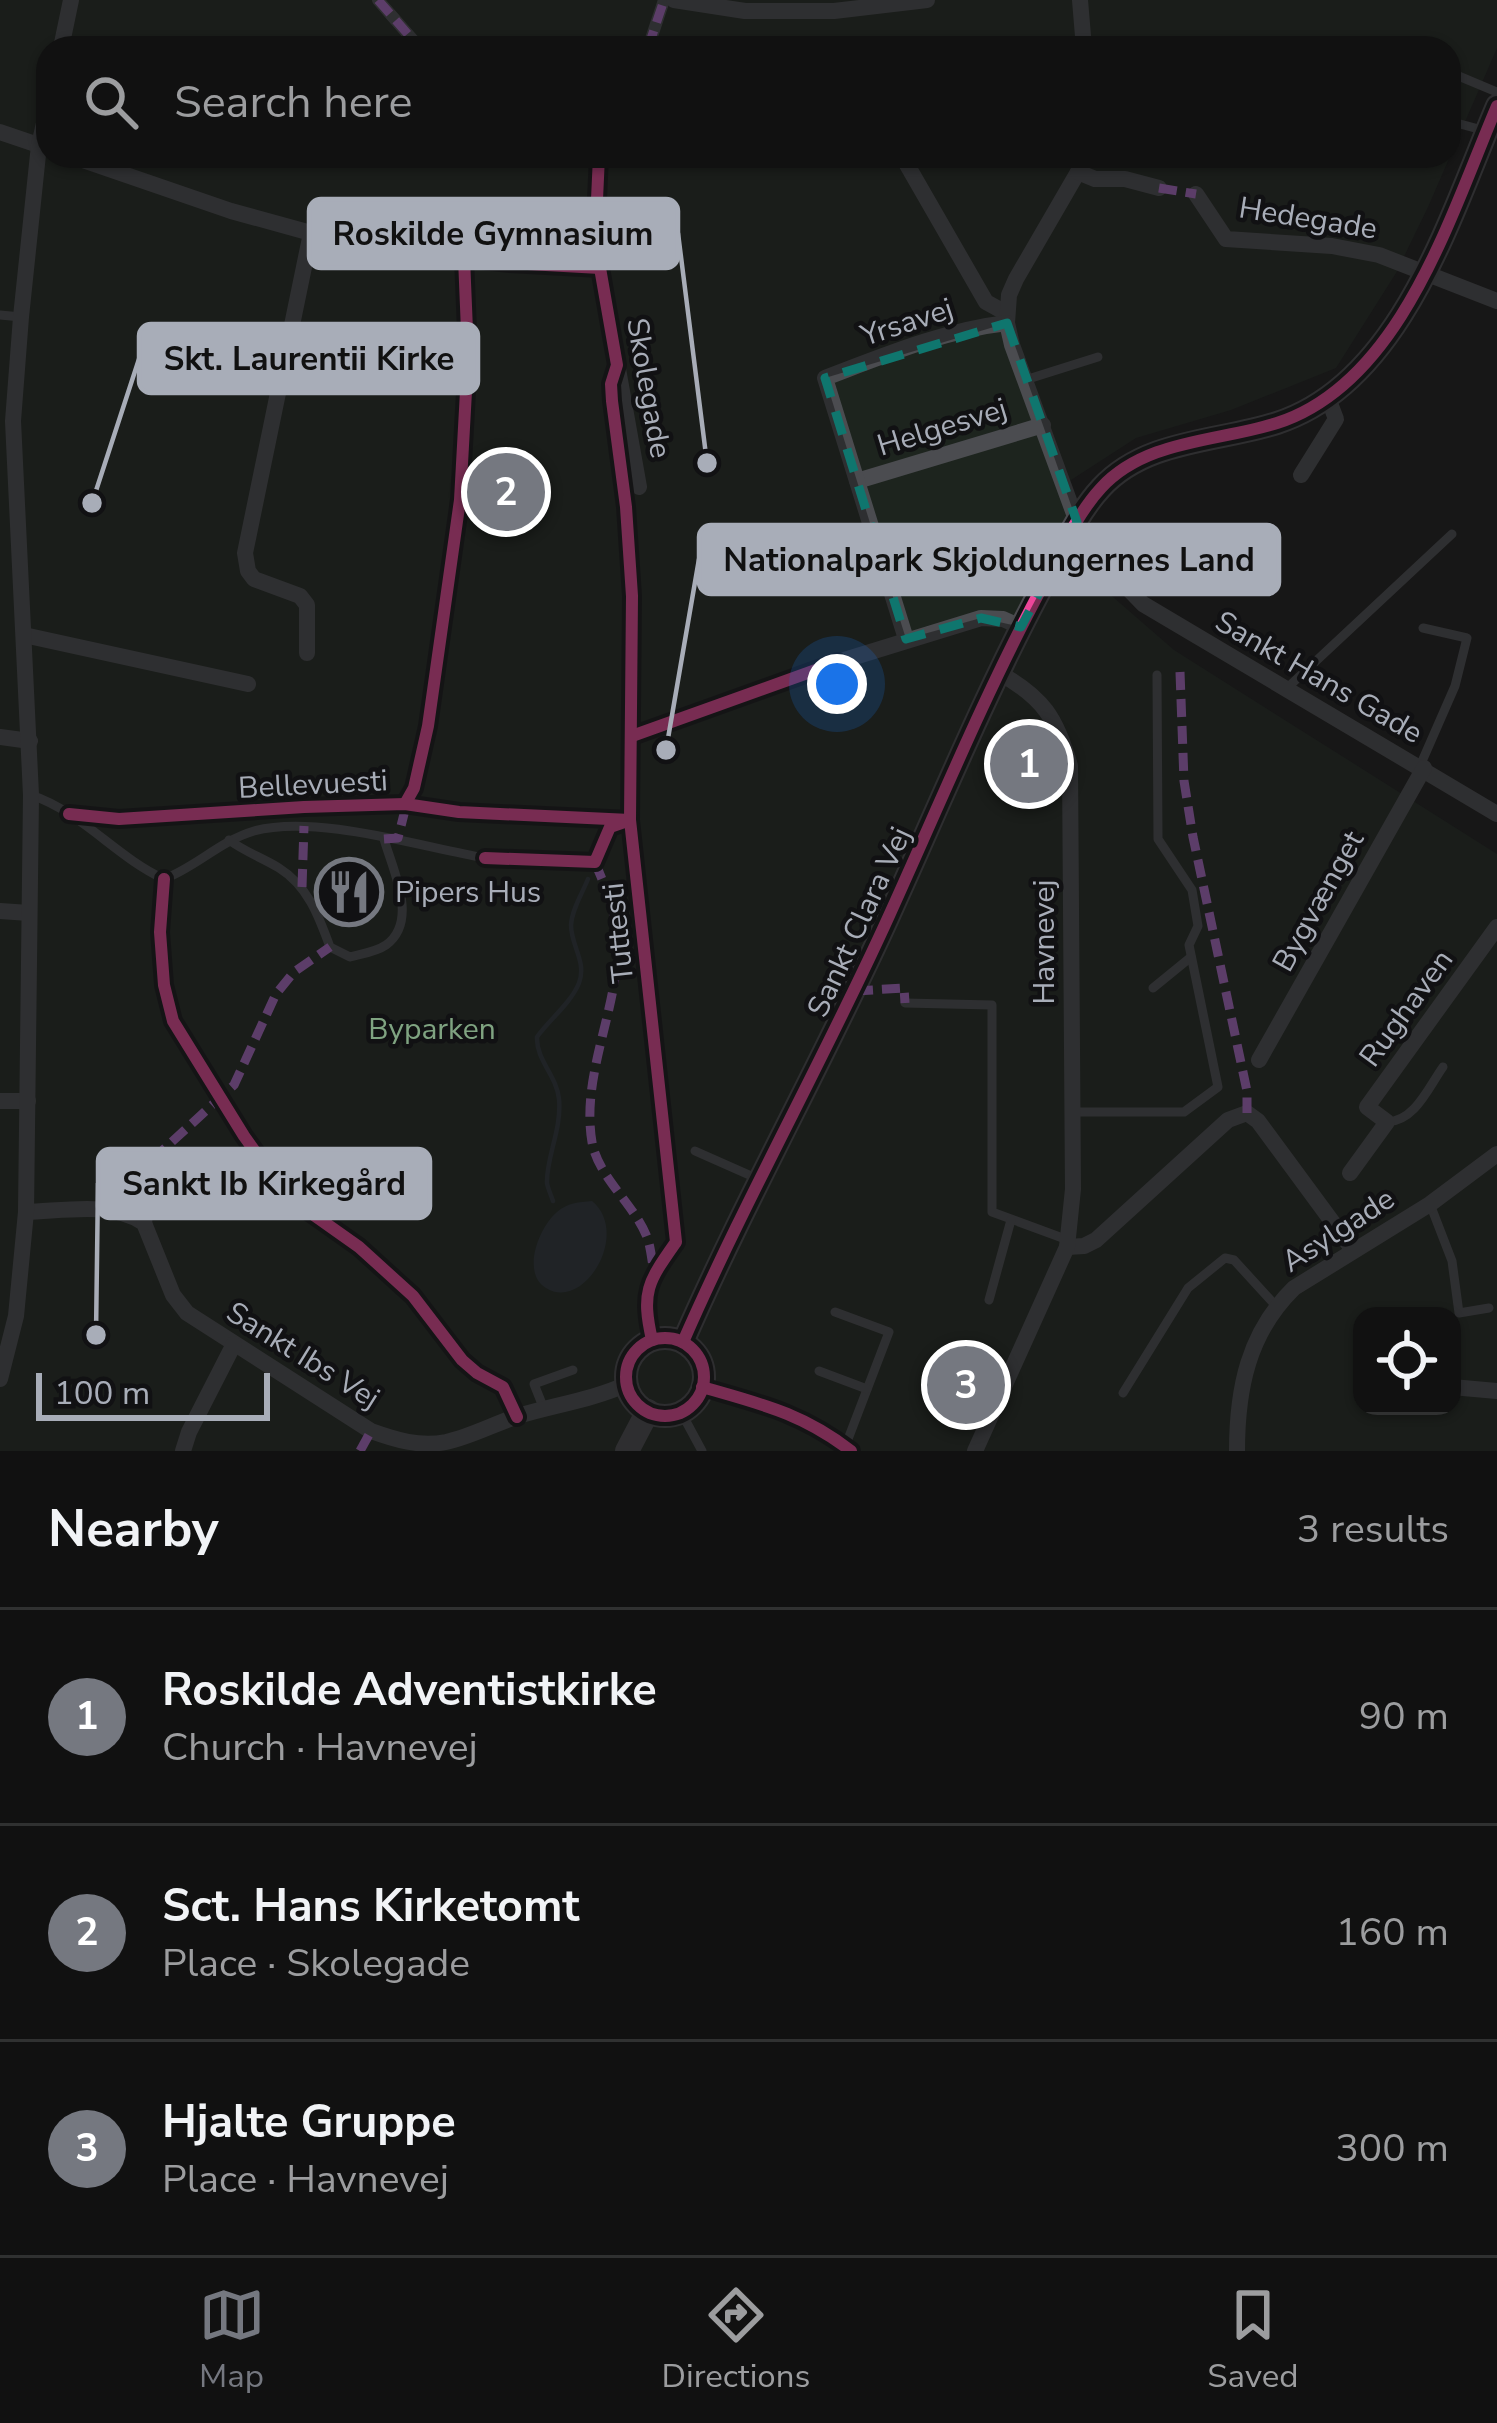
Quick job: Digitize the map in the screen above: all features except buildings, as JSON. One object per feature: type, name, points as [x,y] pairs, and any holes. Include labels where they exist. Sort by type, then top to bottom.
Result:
[{"type":"main road","name":"Sankt Clara Vej","points":[[682,1342],[855,991],[1021,626],[1077,522],[1105,484],[1131,464],[1163,450],[1276,423],[1328,398],[1363,369],[1425,273],[1497,106]]},
{"type":"main road","points":[[667,1338],[682,1342],[693,1350],[704,1374],[698,1398],[680,1412],[658,1415],[647,1411],[638,1405],[627,1384],[629,1362],[642,1345],[667,1338]]},
{"type":"main road","points":[[627,1451],[647,1411]]},
{"type":"street","points":[[64,36],[71,0]]},
{"type":"street","points":[[378,0],[410,36]]},
{"type":"street","points":[[652,36],[664,0]]},
{"type":"street","points":[[674,0],[745,10],[834,11],[927,0]]},
{"type":"street","points":[[1080,0],[1083,36]]},
{"type":"street","points":[[0,132],[36,145]]},
{"type":"street","points":[[0,1379],[16,1316],[26,1212],[31,795],[13,421],[40,168]]},
{"type":"street","points":[[106,168],[311,233],[464,258],[600,268]]},
{"type":"street","name":"Skolegade","points":[[598,168],[600,268],[639,487]]},
{"type":"street","points":[[909,168],[986,302],[1006,318],[1016,279],[1079,168]]},
{"type":"street","points":[[1085,168],[1095,179],[1125,179],[1159,188]]},
{"type":"street","name":"Hedegade","points":[[1196,194],[1226,238],[1332,246],[1378,255],[1497,301]]},
{"type":"street","points":[[307,653],[307,605],[300,596],[254,579],[245,553],[311,233]]},
{"type":"street","name":"Yrsavej","points":[[857,482],[825,378],[1006,318]]},
{"type":"street","name":"Sankt Hans Gade","points":[[1006,318],[1077,522],[1110,570],[1143,604],[1497,814]]},
{"type":"street","points":[[1301,475],[1336,419],[1328,398]]},
{"type":"street","name":"Helgesvej","points":[[857,482],[1043,425]]},
{"type":"street","points":[[857,482],[906,639]]},
{"type":"street","points":[[838,662],[981,618],[1021,626]]},
{"type":"street","points":[[24,635],[248,684]]},
{"type":"street","name":"Havnevej","points":[[975,1451],[1068,1244],[1073,1190],[1070,766],[1049,712],[1034,695],[999,673]]},
{"type":"street","points":[[0,737],[30,741]]},
{"type":"street","name":"Bygvænget","points":[[1259,1060],[1422,767]]},
{"type":"street","points":[[0,911],[29,913]]},
{"type":"street","name":"Rughaven","points":[[1387,1122],[1367,1107],[1497,927]]},
{"type":"street","points":[[0,1101],[28,1101]]},
{"type":"street","points":[[1068,1244],[1084,1246],[1096,1240],[1228,1120],[1247,1113],[1258,1120],[1353,1250]]},
{"type":"street","points":[[1350,1174],[1387,1122]]},
{"type":"street","name":"Asylgade","points":[[1237,1451],[1237,1413],[1245,1368],[1256,1337],[1276,1306],[1294,1288],[1430,1204],[1497,1154]]},
{"type":"street","name":"Sankt Ibs Vej","points":[[152,1160],[144,1223],[173,1294],[187,1313],[371,1431],[397,1441],[446,1442],[627,1384]]},
{"type":"street","points":[[26,1212],[104,1210],[124,1212],[144,1223]]},
{"type":"street","points":[[183,1451],[234,1343]]},
{"type":"street","points":[[702,1387],[788,1412],[848,1449]]},
{"type":"street","points":[[1461,1388],[1497,1391]]},
{"type":"lane","points":[[1461,77],[1497,92]]},
{"type":"lane","points":[[1461,124],[1486,131]]},
{"type":"lane","points":[[0,315],[21,317]]},
{"type":"lane","points":[[1025,380],[1098,357]]},
{"type":"lane","points":[[1286,689],[1452,534]]},
{"type":"lane","points":[[1422,767],[1455,686],[1467,638],[1423,628]]},
{"type":"lane","points":[[1073,1112],[1184,1112],[1218,1087],[1191,957],[1190,945],[1198,926],[1192,890],[1158,839],[1157,675]]},
{"type":"lane","points":[[31,795],[51,802],[164,880],[229,841],[255,831],[304,826],[485,858]]},
{"type":"lane","points":[[229,841],[283,870],[302,887],[316,908],[330,947],[350,957],[382,948],[399,932],[404,914],[384,839]]},
{"type":"lane","points":[[1153,988],[1191,957]]},
{"type":"lane","name":"Havnevej","points":[[905,1004],[992,1005],[992,1213],[1011,1220]]},
{"type":"lane","points":[[1387,1122],[1408,1117],[1443,1067]]},
{"type":"lane","points":[[695,1151],[761,1180]]},
{"type":"lane","points":[[1430,1204],[1452,1261],[1459,1313],[1489,1309]]},
{"type":"lane","points":[[989,1300],[1011,1220],[1068,1244]]},
{"type":"lane","points":[[1123,1393],[1188,1288],[1225,1258],[1234,1260],[1276,1306]]},
{"type":"lane","points":[[835,1312],[889,1332],[848,1449]]},
{"type":"lane","points":[[544,1408],[534,1384],[573,1370]]},
{"type":"lane","points":[[819,1371],[867,1389]]},
{"type":"lane","points":[[680,1412],[702,1451]]},
{"type":"highlighted area","points":[[1007,323],[1077,522],[1021,627],[981,618],[906,639],[825,378]]},
{"type":"green space","name":"Byparken","points":[[0,0],[1497,0],[1497,48],[1461,131],[1461,36],[36,36],[36,168],[1445,168],[1396,273],[1336,368],[1231,410],[1136,438],[1057,489],[1098,584],[1174,650],[1497,854],[1497,1451],[0,1451]]},
{"type":"shaded area","points":[[592,1201],[607,1231],[598,1266],[575,1289],[546,1288],[534,1261],[544,1228],[565,1207]]},
{"type":"waterway","points":[[553,1201],[547,1173],[559,1099],[537,1037],[579,983],[581,968],[571,925],[588,879]]},
{"type":"marked path","points":[[378,0],[410,36]]},
{"type":"marked path","points":[[652,36],[664,0]]},
{"type":"marked path","points":[[1159,188],[1196,194]]},
{"type":"marked path","points":[[1180,672],[1184,781],[1247,1091],[1247,1113]]},
{"type":"marked path","points":[[384,839],[398,838],[408,798]]},
{"type":"marked path","points":[[302,887],[304,826]]},
{"type":"marked path","points":[[595,862],[614,914],[617,958],[592,1089],[592,1142],[601,1167],[647,1237],[654,1273]]},
{"type":"marked path","points":[[152,1160],[234,1085],[276,994],[294,972],[330,947]]},
{"type":"marked path","points":[[855,991],[904,988],[905,1003]]},
{"type":"marked path","points":[[360,1451],[371,1431]]},
{"type":"cycle path","points":[[683,1342],[863,971],[1000,670],[1083,511],[1101,488],[1139,460],[1184,444],[1277,423],[1320,402],[1357,372],[1416,291],[1497,106]]},
{"type":"cycle path","name":"Tuttesti","points":[[598,168],[596,221],[617,365],[612,401],[632,596],[630,820],[676,1242],[649,1288],[652,1340]]},
{"type":"cycle path","name":"Bellevuesti","points":[[405,804],[414,788],[428,726],[460,500],[468,355],[464,258],[600,268]]},
{"type":"cycle path","points":[[632,736],[838,662]]},
{"type":"cycle path","name":"Bellevuesti","points":[[69,814],[119,819],[405,804],[459,812],[630,820]]},
{"type":"cycle path","name":"Tuttesti","points":[[485,858],[595,862],[610,827],[630,820]]},
{"type":"cycle path","points":[[164,879],[160,932],[164,985],[173,1021],[244,1136],[287,1196],[359,1247],[413,1296],[462,1360],[503,1387],[517,1417]]},
{"type":"cycle path","points":[[665,1338],[692,1350],[704,1377],[692,1404],[665,1416],[638,1404],[626,1377],[638,1350],[665,1338]]},
{"type":"cycle path","points":[[702,1387],[798,1419],[851,1451]]},
{"type":"place","name":"Roskilde Gymnasium","points":[[707,463]]},
{"type":"place","name":"Sct. Hans Kirketomt","points":[[506,492]]},
{"type":"place","name":"Skt. Laurentii Kirke","points":[[92,503]]},
{"type":"place","name":"Nationalpark Skjoldungernes Land","points":[[666,750]]},
{"type":"place","name":"Roskilde Adventistkirke","points":[[1029,764]]},
{"type":"place","name":"Pipers Hus","points":[[349,892]]},
{"type":"place","name":"Sankt Ib Kirkegård","points":[[96,1335]]},
{"type":"place","name":"Hjalte Gruppe","points":[[966,1385]]}]
